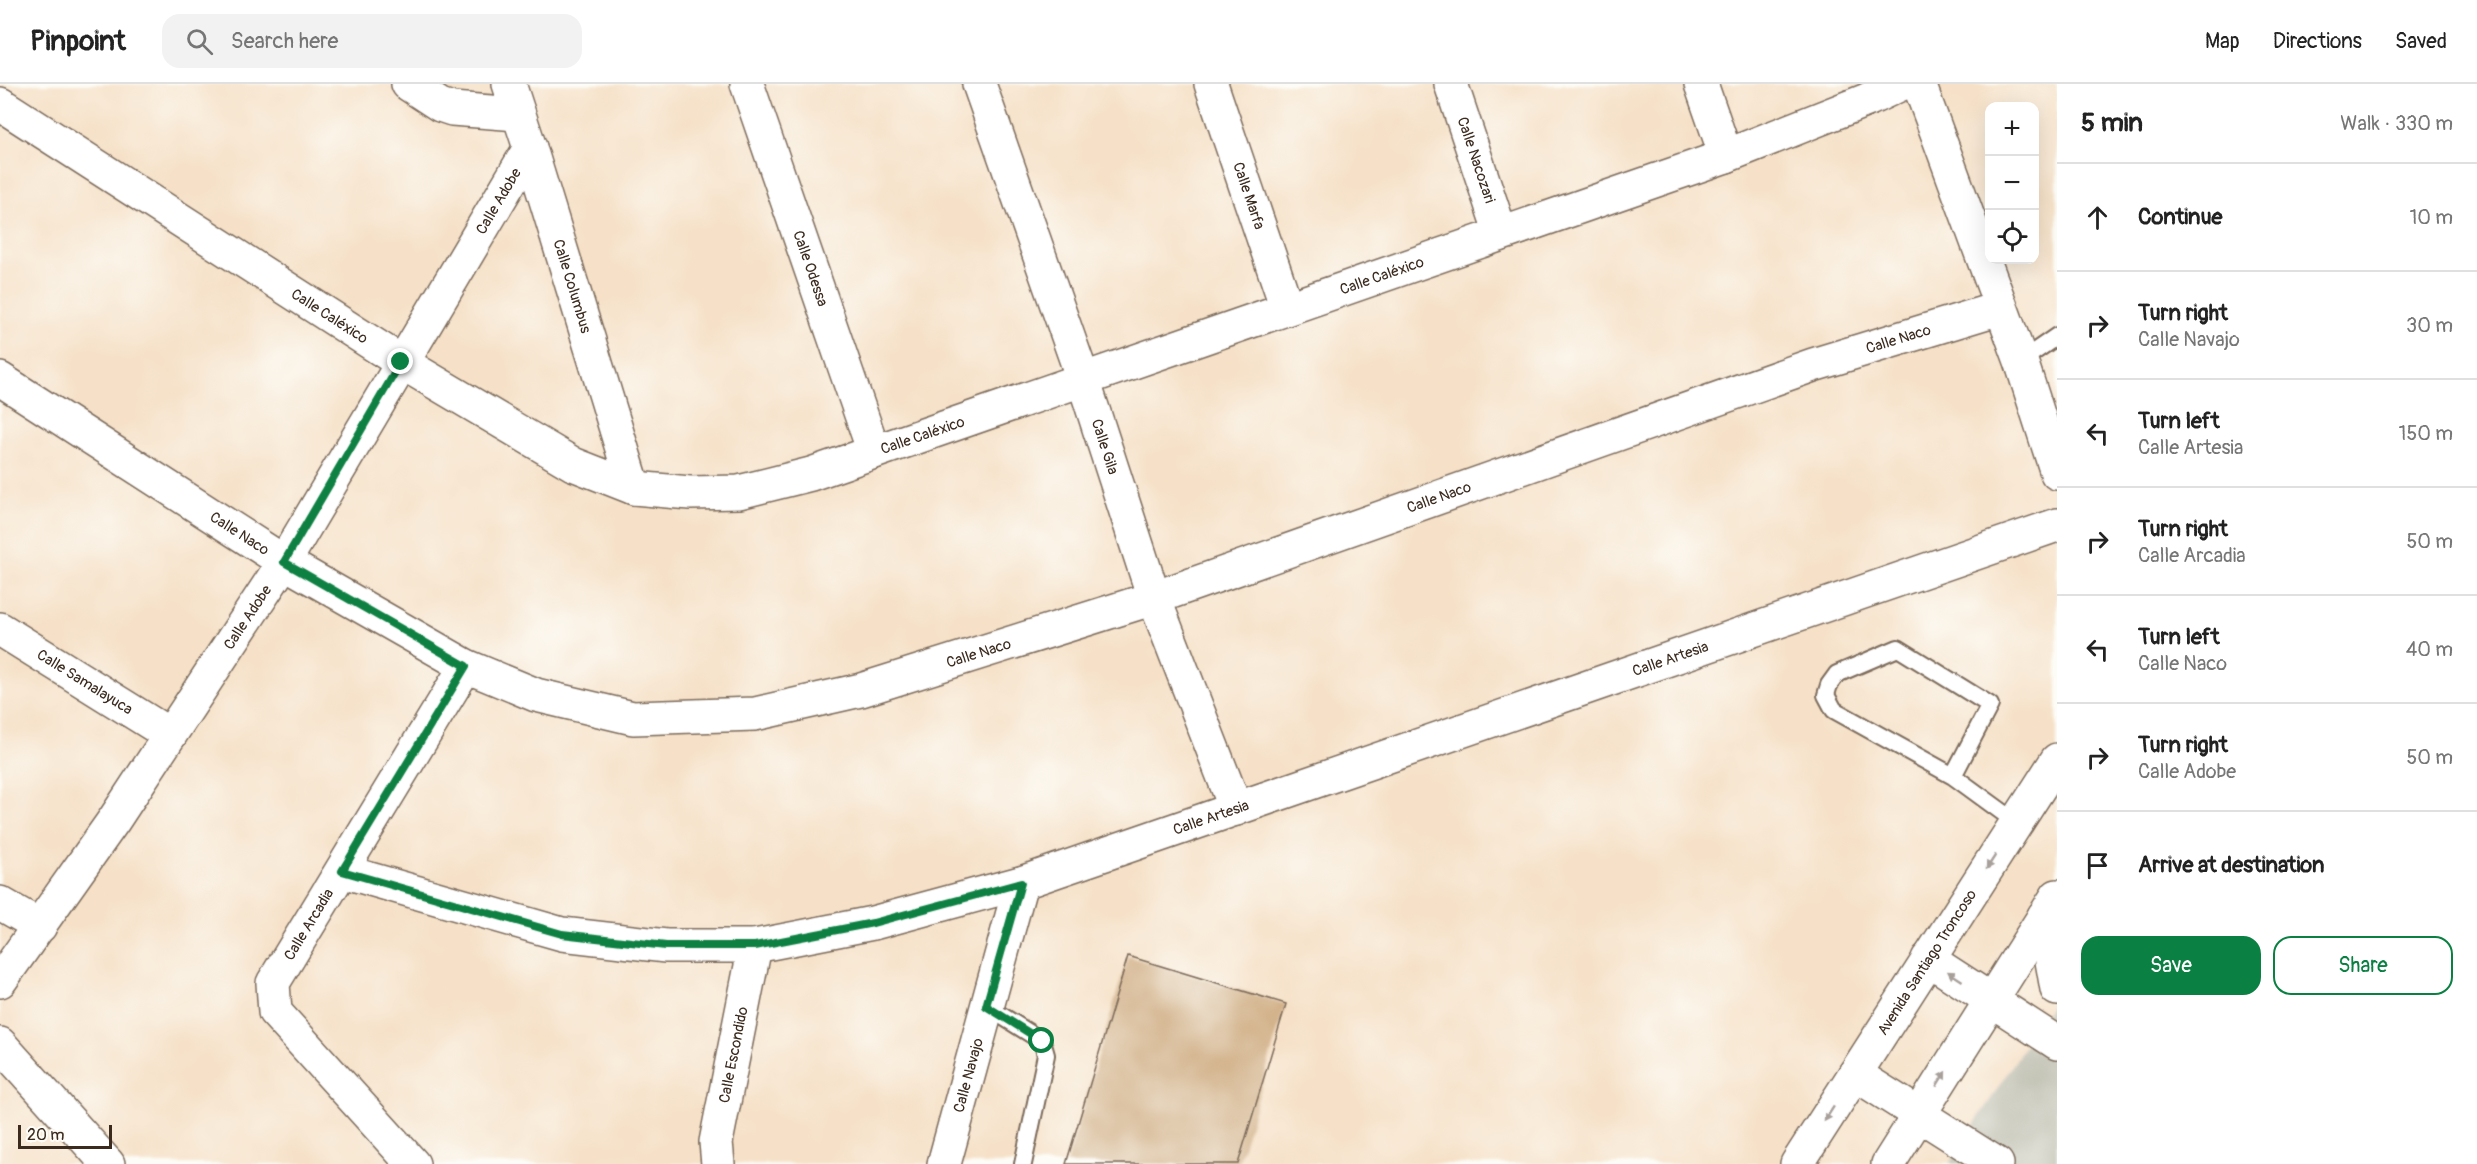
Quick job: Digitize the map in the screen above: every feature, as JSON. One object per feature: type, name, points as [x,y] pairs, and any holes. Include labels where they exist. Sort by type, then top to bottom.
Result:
[{"type":"street","points":[[408,84],[440,105],[452,109],[513,99]]},
{"type":"street","name":"Calle Odessa","points":[[747,84],[874,452]]},
{"type":"street","name":"Calle Gila","points":[[979,84],[1083,379],[1154,598],[1236,809]]},
{"type":"street","name":"Calle Marfa","points":[[1211,84],[1287,308]]},
{"type":"street","name":"Calle Nacozari","points":[[1451,84],[1502,234]]},
{"type":"street","points":[[1701,84],[1726,156]]},
{"type":"street","name":"Calle Caléxico","points":[[0,104],[401,362],[573,464],[634,488],[690,493],[739,492],[811,474],[1726,156],[1867,100],[1901,84]]},
{"type":"street","points":[[1919,84],[2021,361],[2050,445],[2057,473]]},
{"type":"street","name":"Calle Columbus","points":[[513,99],[530,147],[634,488]]},
{"type":"street","name":"Calle Adobe","points":[[0,981],[114,820],[284,562],[530,147]]},
{"type":"street","name":"Calle Naco","points":[[0,379],[284,562],[466,666],[536,694],[633,718],[755,714],[861,690],[1154,598],[1813,365],[2000,308]]},
{"type":"street","name":"Calle Artesia","points":[[342,871],[562,934],[666,946],[755,946],[873,923],[1021,883],[2057,525]]},
{"type":"street","name":"Calle Samalayuca","points":[[0,629],[170,735]]},
{"type":"street","name":"Calle Arcadia","points":[[413,1164],[275,1012],[273,983],[276,974],[342,871],[466,666]]},
{"type":"street","name":"Avenida Santiago Troncoso","points":[[1797,1164],[2057,760]]},
{"type":"street","name":"Calle Navajo","points":[[944,1164],[1021,883]]},
{"type":"street","points":[[0,903],[40,927]]},
{"type":"street","points":[[2050,906],[2057,989]]},
{"type":"street","points":[[1888,1164],[2050,906]]},
{"type":"street","name":"Calle Escondido","points":[[718,1164],[716,1142],[755,946]]},
{"type":"street","points":[[1928,959],[2057,1043]]},
{"type":"street","points":[[0,1044],[108,1164]]},
{"type":"street","points":[[1855,1074],[1997,1164]]},
{"type":"lane","points":[[2021,361],[2057,336]]},
{"type":"lane","points":[[1953,776],[1990,705],[1898,648],[1837,674],[1829,685],[1826,695],[1834,710],[1953,776],[2016,822]]},
{"type":"lane","points":[[986,1006],[1036,1036],[1045,1046],[1046,1055],[1023,1164]]},
{"type":"shaded area","points":[[2057,996],[2057,1164],[1949,1164]]},
{"type":"building","points":[[1128,956],[1286,1004],[1238,1164],[1066,1164]]},
{"type":"route","points":[[401,362],[284,562],[466,666],[342,871],[562,934],[666,946],[755,946],[873,923],[1021,883],[986,1006],[1042,1041]]}]
